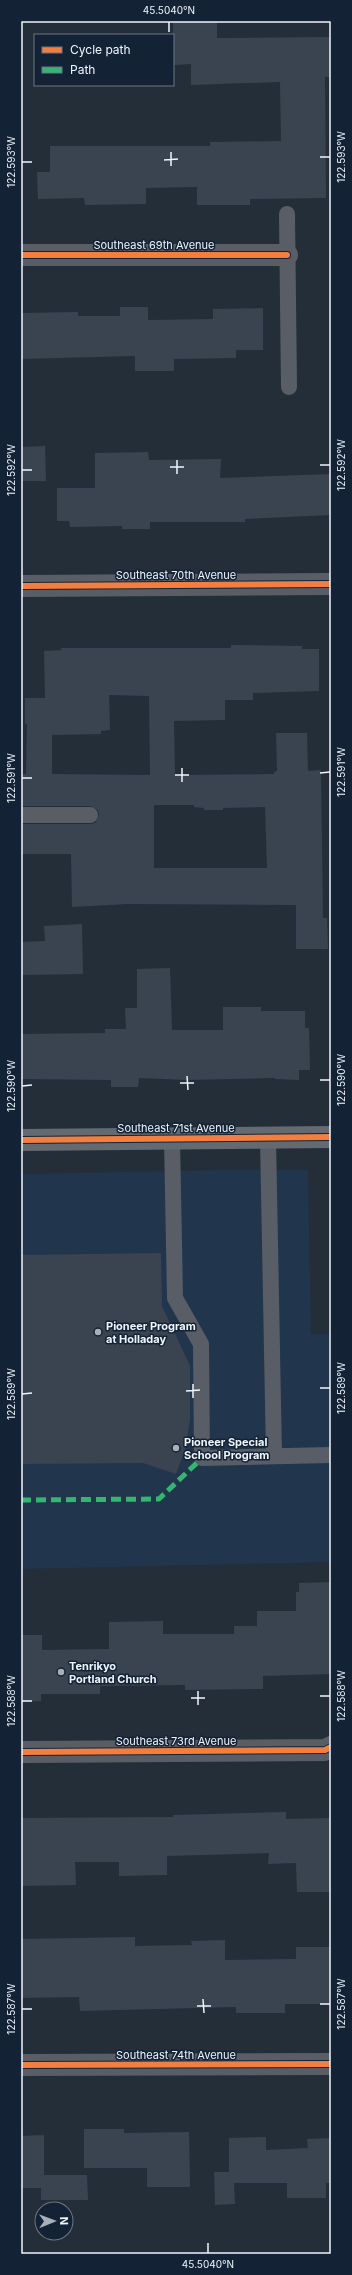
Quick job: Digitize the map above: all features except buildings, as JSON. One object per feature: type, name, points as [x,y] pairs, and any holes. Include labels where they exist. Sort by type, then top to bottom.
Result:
[{"type":"street","name":"Southeast 69th Avenue","points":[[21,255],[287,255]]},
{"type":"street","name":"Southeast 70th Avenue","points":[[21,586],[331,584]]},
{"type":"street","name":"Southeast 71st Avenue","points":[[21,1140],[331,1137]]},
{"type":"street","name":"Southeast 73rd Avenue","points":[[21,1752],[325,1750],[331,1747]]},
{"type":"street","name":"Southeast 74th Avenue","points":[[21,2065],[331,2064]]},
{"type":"lane","points":[[286,214],[289,387]]},
{"type":"lane","points":[[21,815],[90,815]]},
{"type":"lane","points":[[172,1138],[175,1298],[201,1344],[202,1458],[331,1455]]},
{"type":"lane","points":[[268,1138],[274,1456]]},
{"type":"shaded area","name":"Pioneer Special School Program","points":[[308,1170],[311,1334],[331,1334],[331,1562],[21,1569],[21,1174]]},
{"type":"marked path","points":[[21,1500],[159,1499],[202,1458]]},
{"type":"cycle path","points":[[21,255],[287,255]]},
{"type":"cycle path","points":[[21,586],[331,584]]},
{"type":"cycle path","points":[[21,1140],[331,1137]]},
{"type":"cycle path","points":[[21,1752],[325,1750],[331,1747]]},
{"type":"cycle path","points":[[21,2065],[331,2064]]},
{"type":"place","name":"Pioneer Program at Holladay","points":[[98,1332]]},
{"type":"place","name":"Pioneer Special School Program","points":[[176,1448]]},
{"type":"place","name":"Tenrikyo Portland Church","points":[[61,1672]]}]
